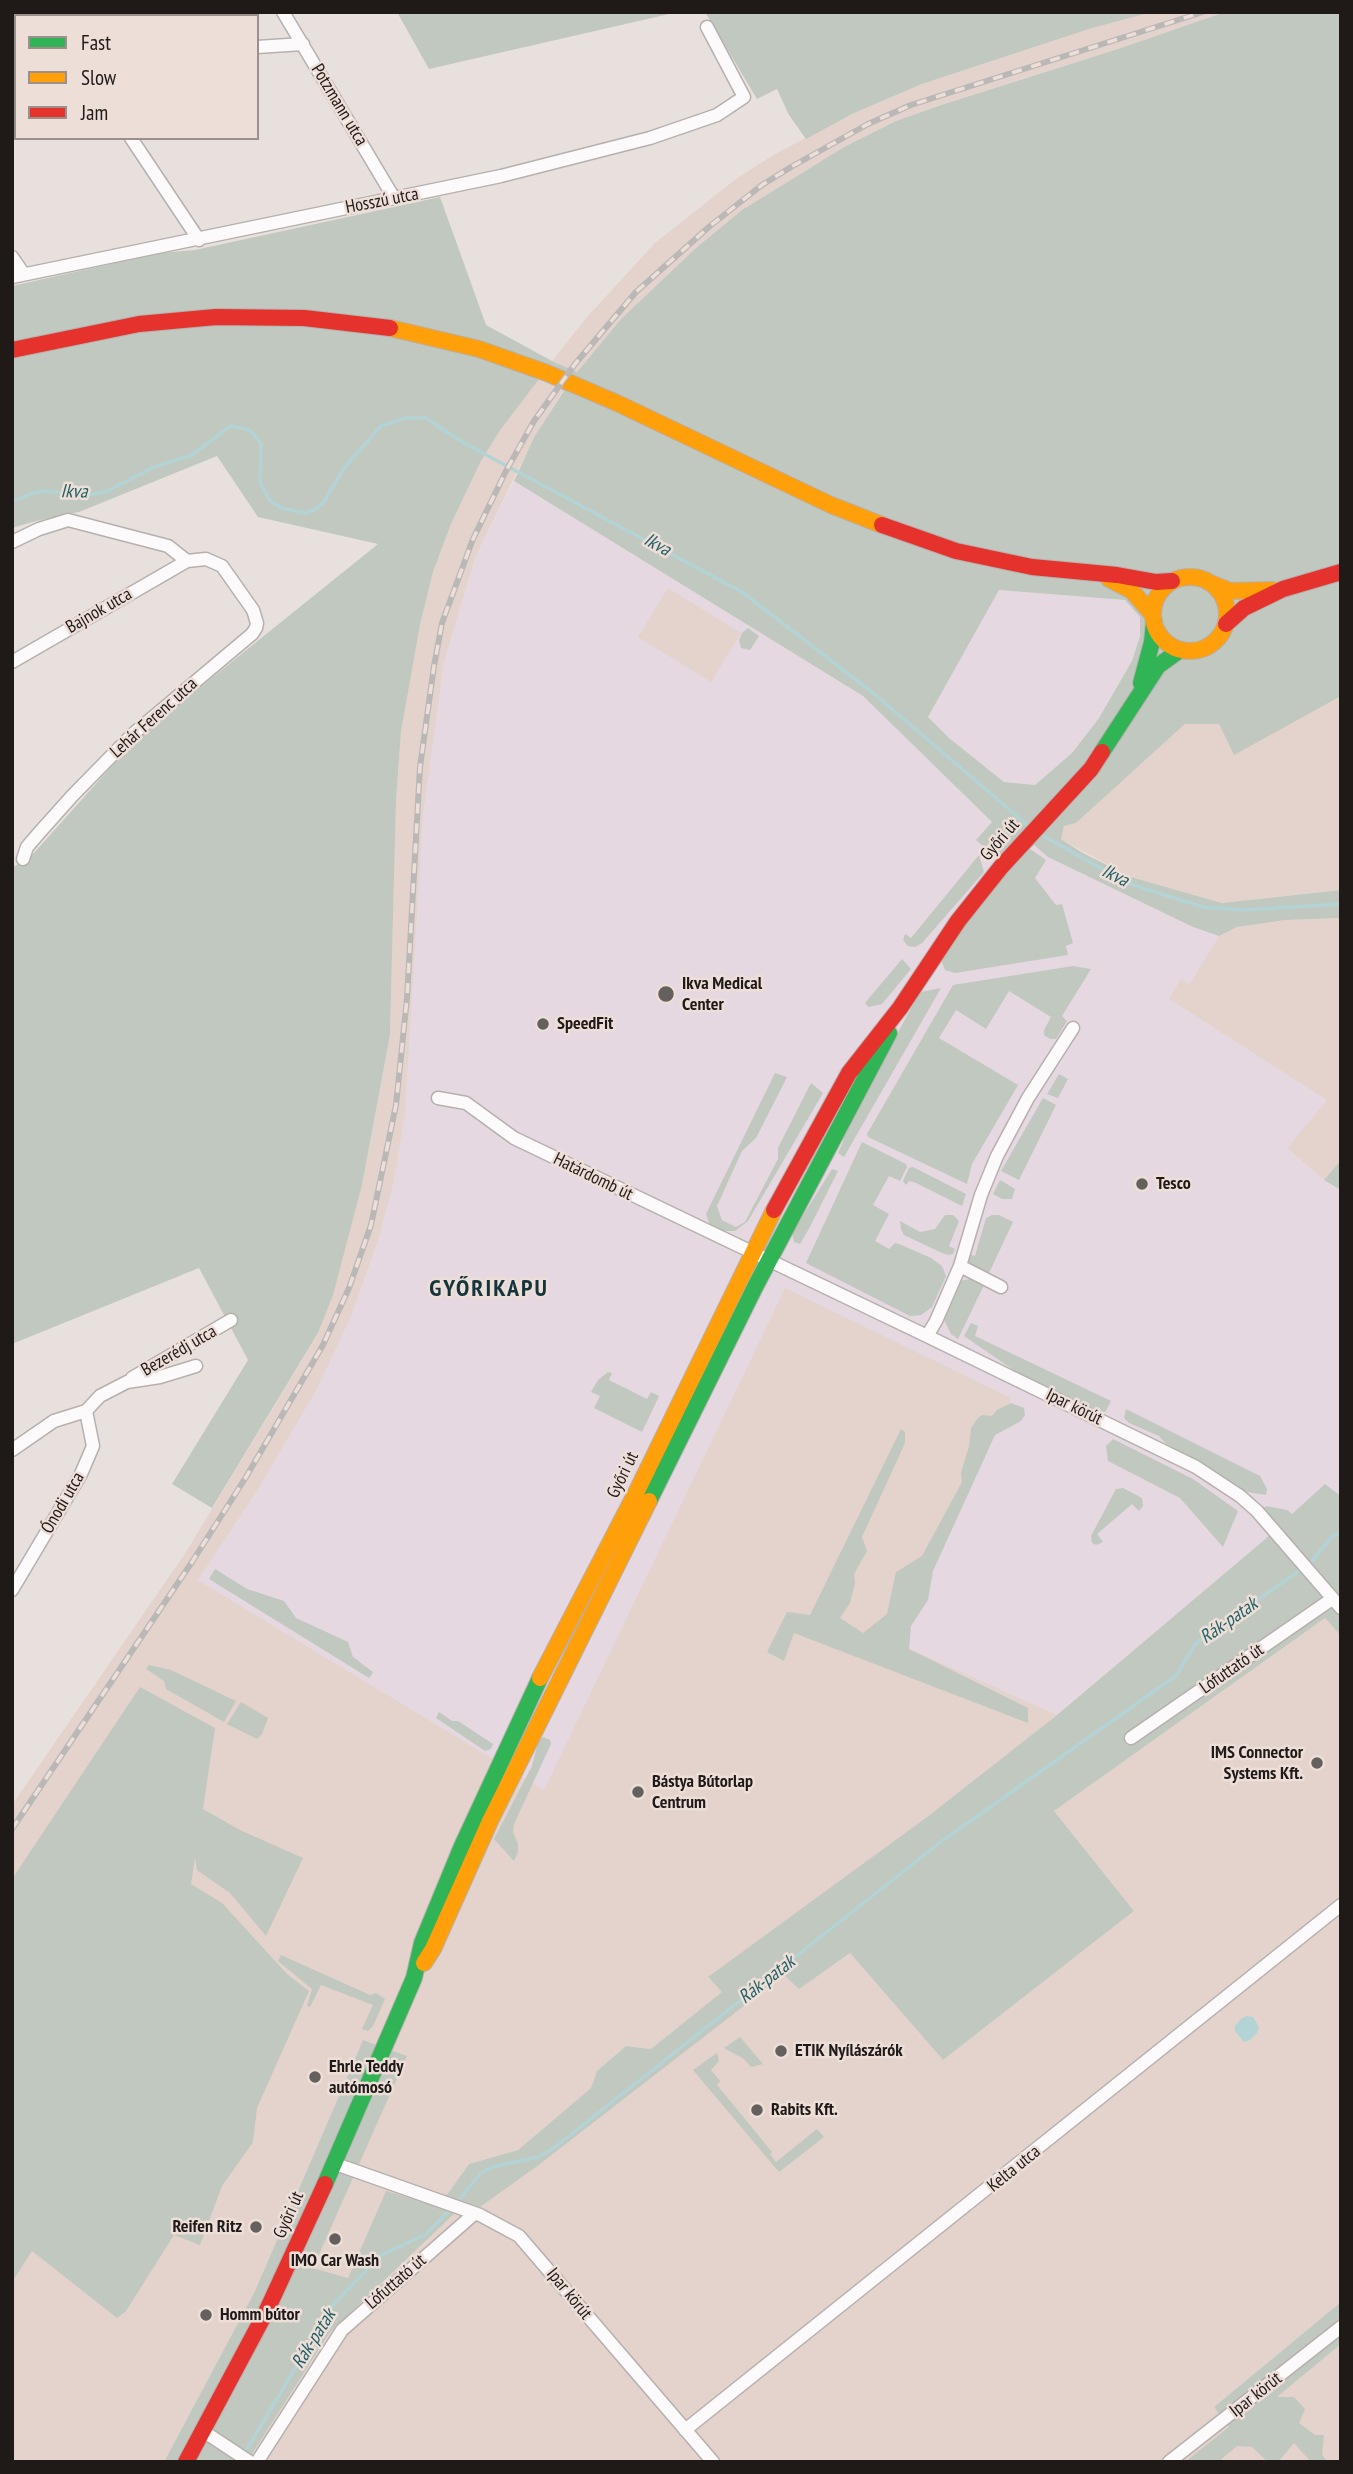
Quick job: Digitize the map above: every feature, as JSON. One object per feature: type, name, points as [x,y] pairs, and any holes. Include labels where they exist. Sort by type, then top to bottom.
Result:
[{"type":"main road","points":[[12,350],[139,324],[216,317],[304,318],[384,327],[479,349],[547,373],[617,403],[763,474],[892,529],[975,555],[1032,567],[1117,575],[1156,582],[1195,578],[1230,591],[1283,589]]},
{"type":"main road","points":[[1226,624],[1244,608],[1283,589],[1341,572]]},
{"type":"main road","points":[[1098,575],[1132,592],[1154,618],[1159,635],[1180,650],[1197,651],[1220,636],[1227,615],[1224,598],[1213,584]]},
{"type":"main road","points":[[1154,618],[1157,597],[1172,581]]},
{"type":"main road","name":"Győri út","points":[[1136,703],[1152,642],[1154,618]]},
{"type":"main road","name":"Győri út","points":[[414,1978],[422,1943],[457,1857],[533,1692],[637,1491],[752,1253],[849,1073],[900,1007],[958,921],[1023,843],[1091,769],[1158,666],[1180,650]]},
{"type":"main road","name":"Győri út","points":[[187,2462],[267,2310],[414,1978],[433,1949],[490,1821],[768,1261],[887,1037],[900,1007]]},
{"type":"street","name":"Potzmann utca","points":[[283,12],[394,198]]},
{"type":"street","name":"Hosszú utca","points":[[18,275],[501,176],[650,138],[717,115],[744,97],[707,27]]},
{"type":"street","points":[[259,47],[303,44]]},
{"type":"street","points":[[132,140],[199,240]]},
{"type":"street","points":[[12,257],[18,275]]},
{"type":"street","points":[[12,542],[39,529],[68,520],[168,546],[187,561]]},
{"type":"street","name":"Lehár Ferenc utca","points":[[23,859],[27,847],[48,823],[133,734],[252,634],[257,623],[256,617],[222,566],[206,559],[187,561]]},
{"type":"street","name":"Bajnok utca","points":[[12,662],[187,561]]},
{"type":"street","points":[[927,1336],[960,1266],[981,1195],[997,1156],[1028,1098],[1073,1028]]},
{"type":"street","name":"Határdomb út","points":[[438,1098],[466,1103],[514,1139],[768,1261]]},
{"type":"street","name":"Ipar körút","points":[[768,1261],[1196,1467],[1240,1496],[1257,1511],[1337,1603]]},
{"type":"street","points":[[960,1266],[1001,1287]]},
{"type":"street","name":"Bezerédj utca","points":[[12,1450],[54,1421],[86,1411],[100,1396],[232,1320]]},
{"type":"street","name":"Bezerédj utca","points":[[127,1382],[160,1377],[196,1366]]},
{"type":"street","name":"Ónodi utca","points":[[12,1590],[80,1474],[93,1446],[86,1411]]},
{"type":"street","name":"Lófuttató út","points":[[1131,1738],[1337,1603]]},
{"type":"street","name":"Kelta utca","points":[[685,2430],[1341,1906]]},
{"type":"street","name":"Ipar körút","points":[[333,2163],[491,2220],[519,2236],[713,2462]]},
{"type":"street","name":"Lófuttató út","points":[[257,2462],[342,2330],[474,2214]]},
{"type":"street","name":"Ipar körút","points":[[1169,2462],[1341,2327]]},
{"type":"street","points":[[203,2431],[250,2462]]},
{"type":"shaded area","points":[[397,12],[678,12],[429,69]]},
{"type":"shaded area","points":[[705,12],[1152,12],[1089,29],[922,84],[852,114],[806,139],[789,115],[777,89],[757,99]]},
{"type":"shaded area","points":[[1152,12],[1225,12],[940,105],[896,121],[844,147],[742,210],[697,247],[621,319],[577,372],[552,361],[587,317],[655,243],[736,179],[775,154],[852,114],[922,84],[1089,29]]},
{"type":"shaded area","points":[[1225,12],[1341,12],[1341,696],[1234,755],[1219,724],[1185,724],[1076,823],[1064,826],[1061,839],[1131,877],[1222,903],[1341,890],[1341,918],[1286,920],[1237,927],[1219,936],[1193,927],[1048,857],[1034,845],[1030,849],[1046,860],[1035,878],[1056,905],[1062,904],[1073,943],[1066,946],[1068,955],[955,973],[945,970],[941,960],[957,934],[1010,869],[976,840],[992,822],[863,696],[514,481],[534,437],[564,391],[540,378],[501,429],[481,461],[451,524],[433,572],[420,625],[401,732],[396,801],[390,1035],[362,1185],[333,1295],[318,1333],[212,1508],[172,1484],[248,1360],[199,1268],[12,1344],[12,868],[33,854],[136,739],[378,544],[258,517],[217,456],[79,512],[12,528],[12,286],[160,253],[195,250],[440,197],[486,325],[577,372],[621,319],[697,247],[742,210],[844,147],[896,121]],"holes":[[[999,590],[1125,600],[1140,617],[1140,636],[1132,661],[1099,718],[1072,753],[1035,785],[1004,782],[949,738],[928,717]]]},
{"type":"shaded area","points":[[540,378],[564,390],[534,437],[475,558],[444,662],[423,816],[405,1115],[394,1181],[379,1238],[350,1319],[316,1391],[257,1491],[198,1580],[544,1790],[785,1288],[1011,1398],[897,1643],[1057,1715],[927,1817],[708,1978],[723,1992],[651,2049],[626,2046],[597,2071],[591,2088],[518,2150],[469,2164],[438,2207],[386,2192],[348,2278],[313,2268],[406,2056],[363,2040],[255,2291],[164,2462],[12,2462],[12,1805],[186,1552],[318,1334],[362,1185],[390,1035],[396,801],[401,732],[420,625],[433,572],[451,524],[481,461],[501,429]]},
{"type":"shaded area","points":[[514,481],[863,696],[992,822],[1029,848],[1034,845],[1049,857],[1193,927],[1219,936],[1189,985],[1169,999],[1328,1100],[1287,1148],[1324,1180],[1341,1190],[1341,1496],[1325,1485],[1263,1541],[1057,1715],[897,1643],[785,1288],[544,1791],[198,1580],[257,1491],[316,1391],[350,1319],[379,1238],[394,1181],[405,1115],[423,816],[444,662],[475,558]]},
{"type":"shaded area","points":[[668,588],[741,633],[711,682],[638,637]]},
{"type":"shaded area","points":[[999,590],[1125,600],[1140,617],[1140,636],[1132,661],[1099,718],[1072,753],[1035,785],[1004,782],[949,738],[928,717]]},
{"type":"shaded area","points":[[748,628],[759,636],[750,650],[741,648],[739,640]]},
{"type":"shaded area","points":[[1341,696],[1341,890],[1222,903],[1131,877],[1061,839],[1064,826],[1076,823],[1185,724],[1219,724],[1234,754]]},
{"type":"shaded area","points":[[979,855],[984,872],[922,943],[915,947],[908,946],[903,940],[905,934],[911,938]]},
{"type":"shaded area","points":[[1341,918],[1341,1160],[1324,1180],[1287,1148],[1327,1100],[1169,999],[1181,979],[1189,985],[1219,936],[1237,927],[1286,920]]},
{"type":"shaded area","points":[[902,959],[911,969],[882,1004],[868,1007],[865,1003]]},
{"type":"shaded area","points":[[1073,966],[1091,969],[1062,1016],[1067,1021],[1056,1039],[1044,1035],[1051,1017],[1009,991],[986,1029],[956,1010],[939,1038],[1018,1085],[972,1164],[967,1184],[868,1137],[867,1134],[953,985]]},
{"type":"shaded area","points":[[941,988],[844,1157],[838,1153],[843,1134],[915,1001],[921,992]]},
{"type":"shaded area","points":[[775,1073],[787,1077],[756,1138],[742,1151],[717,1206],[722,1220],[736,1227],[745,1222],[778,1159],[778,1148],[811,1083],[823,1093],[748,1221],[735,1231],[724,1231],[710,1225],[706,1214]]},
{"type":"shaded area","points":[[1059,1074],[1068,1079],[1058,1098],[1047,1094]]},
{"type":"shaded area","points":[[1043,1098],[1056,1105],[1019,1180],[1001,1171]]},
{"type":"shaded area","points":[[862,1142],[906,1164],[907,1167],[900,1181],[889,1176],[873,1205],[889,1214],[875,1241],[889,1249],[895,1243],[899,1244],[931,1258],[942,1266],[946,1276],[932,1307],[921,1315],[910,1316],[806,1263]]},
{"type":"shaded area","points":[[1341,1160],[1341,1190],[1324,1180]]},
{"type":"shaded area","points":[[913,1167],[966,1194],[962,1206],[914,1182],[909,1181],[906,1185],[903,1181],[909,1168]]},
{"type":"shaded area","points":[[832,1169],[838,1171],[811,1225],[800,1244],[794,1242],[792,1233]]},
{"type":"shaded area","points":[[1000,1180],[1015,1189],[1012,1199],[1002,1199],[993,1194]]},
{"type":"shaded area","points":[[945,1215],[953,1215],[959,1221],[949,1246],[955,1249],[953,1254],[942,1253],[904,1235],[901,1229],[900,1221],[920,1232],[935,1229]]},
{"type":"shaded area","points":[[999,1215],[1013,1222],[989,1273],[969,1264],[967,1259],[968,1254],[975,1256],[986,1218]]},
{"type":"shaded area","points":[[971,1279],[984,1285],[958,1339],[951,1334],[944,1320],[956,1286],[963,1280]]},
{"type":"shaded area","points":[[971,1323],[978,1326],[975,1336],[1111,1401],[1106,1411],[1103,1413],[1088,1408],[1018,1373],[964,1336]]},
{"type":"shaded area","points":[[608,1372],[612,1373],[609,1380],[647,1399],[651,1392],[659,1396],[642,1432],[594,1408],[600,1396],[591,1392],[598,1380]]},
{"type":"shaded area","points":[[1011,1403],[1024,1408],[1025,1415],[1021,1421],[995,1435],[933,1571],[928,1600],[911,1626],[909,1649],[1028,1708],[1028,1723],[794,1633],[784,1661],[767,1652],[787,1612],[810,1615],[901,1429],[905,1432],[905,1443],[862,1537],[867,1551],[854,1574],[855,1583],[850,1603],[840,1618],[863,1633],[887,1614],[896,1572],[922,1556],[962,1482],[961,1473],[971,1428],[982,1415],[992,1416],[997,1410]]},
{"type":"shaded area","points":[[1126,1409],[1260,1476],[1267,1489],[1266,1495],[1246,1492],[1233,1486],[1203,1464],[1168,1446],[1159,1436],[1129,1423],[1124,1418]]},
{"type":"shaded area","points":[[1113,1439],[1193,1479],[1238,1511],[1223,1547],[1180,1498],[1108,1461],[1106,1446]]},
{"type":"shaded area","points":[[1325,1484],[1341,1496],[1341,1636],[1325,1618],[1054,1811],[1134,1911],[943,2060],[850,1953],[799,1989],[784,1975],[540,2164],[480,2207],[464,2202],[330,2332],[247,2462],[164,2462],[255,2291],[363,2040],[407,2056],[313,2268],[348,2278],[386,2191],[438,2207],[469,2164],[518,2150],[591,2088],[597,2071],[626,2046],[651,2049],[722,1992],[708,1977],[927,1817],[1057,1715],[1263,1541],[1277,1528],[1263,1509],[1266,1506],[1287,1510],[1292,1514]]},
{"type":"shaded area","points":[[1123,1488],[1142,1498],[1143,1506],[1139,1511],[1132,1504],[1097,1534],[1103,1542],[1096,1545],[1092,1543],[1091,1536],[1116,1489]]},
{"type":"shaded area","points":[[215,1569],[247,1589],[284,1601],[296,1618],[348,1642],[353,1657],[373,1672],[369,1678],[209,1579]]},
{"type":"shaded area","points":[[1325,1618],[1341,1636],[1341,2302],[1214,2407],[1234,2432],[1341,2344],[1341,2462],[247,2462],[330,2332],[453,2215],[464,2201],[540,2164],[784,1975],[799,1988],[850,1953],[943,2060],[1134,1911],[1054,1811]]},
{"type":"shaded area","points":[[149,1665],[171,1670],[236,1701],[224,1722],[166,1689],[164,1681],[146,1669]]},
{"type":"shaded area","points":[[140,1687],[215,1728],[203,1809],[240,1830],[303,1858],[266,1936],[230,1893],[197,1870],[195,1858],[191,1884],[222,1903],[287,1974],[309,1991],[257,2108],[253,2142],[222,2186],[200,2245],[174,2235],[126,2311],[117,2318],[32,2251],[12,2282],[12,1879]]},
{"type":"shaded area","points":[[241,1702],[268,1718],[262,1734],[257,1739],[227,1724]]},
{"type":"shaded area","points":[[439,1712],[493,1744],[491,1749],[485,1751],[436,1718]]},
{"type":"shaded area","points":[[543,1737],[550,1740],[551,1744],[514,1824],[513,1832],[518,1852],[514,1861],[494,1839],[532,1766],[538,1742]]},
{"type":"shaded area","points":[[281,1955],[370,1995],[376,1993],[385,1999],[373,2026],[368,2031],[362,2029],[373,2005],[321,1985],[310,2007],[307,2006],[312,1989],[278,1961]]},
{"type":"shaded area","points":[[740,2037],[763,2064],[751,2067],[744,2059],[724,2048]]},
{"type":"shaded area","points":[[717,2053],[719,2061],[711,2070],[720,2081],[717,2085],[772,2152],[770,2154],[776,2162],[817,2129],[824,2137],[779,2172],[693,2070]]},
{"type":"shaded area","points":[[1341,2302],[1341,2344],[1277,2397],[1294,2397],[1305,2409],[1299,2423],[1315,2435],[1324,2435],[1322,2455],[1328,2462],[1311,2462],[1294,2443],[1278,2462],[1268,2462],[1252,2447],[1237,2446],[1218,2462],[1185,2462],[1229,2427],[1214,2407]]},
{"type":"water","points":[[1247,2016],[1253,2017],[1259,2027],[1250,2040],[1244,2042],[1235,2031],[1235,2026]]},
{"type":"waterway","name":"Ikva","points":[[12,502],[45,491],[86,495],[105,492],[156,466],[190,456],[231,426],[250,430],[261,443],[260,482],[270,501],[282,508],[304,513],[323,503],[344,468],[381,426],[405,418],[426,418],[464,443],[742,592],[872,692],[1031,828]]},
{"type":"waterway","name":"Ikva","points":[[1040,834],[1127,883],[1203,907],[1243,910],[1341,904]]},
{"type":"waterway","name":"Rák-patak","points":[[1309,1564],[1331,1538],[1341,1531]]},
{"type":"waterway","name":"Rák-patak","points":[[456,2203],[481,2173],[492,2167],[538,2157],[554,2148],[938,1844],[1177,1675],[1195,1644],[1303,1568]]},
{"type":"waterway","name":"Rák-patak","points":[[244,2454],[333,2305],[380,2256],[426,2234],[451,2209]]},
{"type":"railway","points":[[12,1829],[246,1477],[323,1345],[349,1288],[371,1225],[396,1105],[407,998],[420,767],[442,623],[473,539],[534,421],[575,364],[636,292],[710,226],[762,185],[791,167],[868,124],[911,105],[1203,12]]},
{"type":"traffic: fast","points":[[1141,683],[1152,642],[1154,622]]},
{"type":"traffic: fast","points":[[1102,752],[1158,666],[1180,650]]},
{"type":"traffic: fast","points":[[649,1501],[755,1287],[889,1033]]},
{"type":"traffic: fast","points":[[325,2184],[414,1978],[422,1943],[462,1846],[540,1678]]},
{"type":"traffic: slow","points":[[390,328],[479,349],[547,373],[617,403],[831,505],[882,525]]},
{"type":"traffic: slow","points":[[1190,577],[1204,580],[1216,588],[1224,600],[1227,614],[1224,628],[1216,640],[1204,648],[1190,651],[1176,648],[1164,640],[1156,628],[1153,614],[1156,600],[1164,588],[1176,580],[1190,577]]},
{"type":"traffic: slow","points":[[1109,579],[1132,591],[1153,615]]},
{"type":"traffic: slow","points":[[1213,584],[1230,591],[1272,590]]},
{"type":"traffic: slow","points":[[540,1678],[637,1491],[774,1210]]},
{"type":"traffic: slow","points":[[424,1963],[433,1949],[490,1821],[649,1501]]},
{"type":"traffic: jam","points":[[12,350],[139,324],[216,317],[304,318],[390,328]]},
{"type":"traffic: jam","points":[[882,525],[956,551],[1032,567],[1117,575],[1156,582],[1172,581]]},
{"type":"traffic: jam","points":[[1226,624],[1244,608],[1283,589],[1341,572]]},
{"type":"traffic: jam","points":[[774,1210],[849,1073],[900,1008],[958,921],[1001,867],[1091,769],[1102,752]]},
{"type":"traffic: jam","points":[[186,2462],[267,2310],[325,2184]]},
{"type":"place","name":"Ikva Medical Center","points":[[666,994]]},
{"type":"place","name":"SpeedFit","points":[[543,1024]]},
{"type":"place","name":"Tesco","points":[[1142,1184]]},
{"type":"place","name":"IMS Connector Systems Kft.","points":[[1317,1763]]},
{"type":"place","name":"Bástya Bútorlap Centrum","points":[[638,1792]]},
{"type":"place","name":"ETIK Nyílászárók","points":[[781,2051]]},
{"type":"place","name":"Ehrle Teddy autómosó","points":[[315,2077]]},
{"type":"place","name":"Rabits Kft.","points":[[757,2110]]},
{"type":"place","name":"Reifen Ritz","points":[[256,2227]]},
{"type":"place","name":"IMO Car Wash","points":[[335,2239]]},
{"type":"place","name":"Homm bútor","points":[[206,2315]]},
{"type":"district","name":"GYŐRIKAPU","points":[[489,1289]]}]
